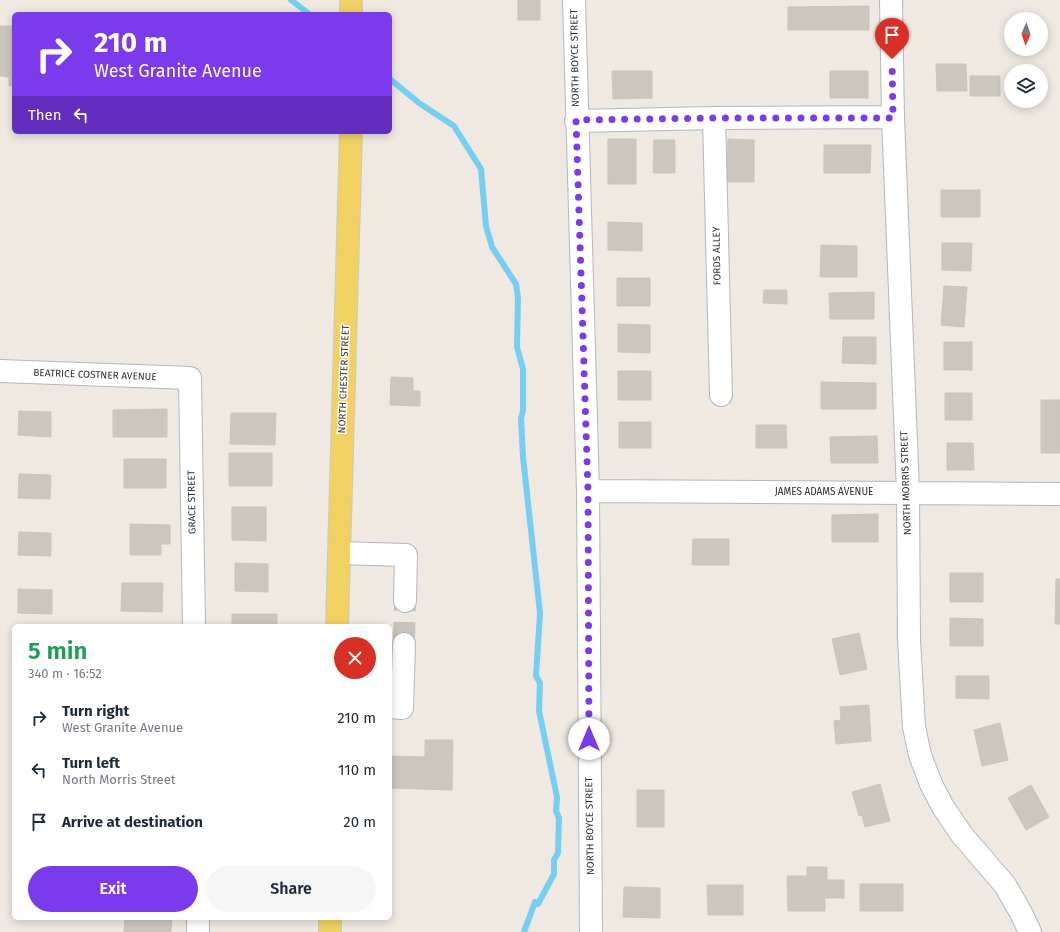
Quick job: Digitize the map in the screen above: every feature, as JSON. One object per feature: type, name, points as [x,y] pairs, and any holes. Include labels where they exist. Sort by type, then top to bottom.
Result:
[{"type":"main road","points":[[351,0],[351,12]]},
{"type":"main road","name":"NORTH CHESTER STREET","points":[[337,624],[350,134]]},
{"type":"main road","points":[[330,920],[330,932]]},
{"type":"street","name":"NORTH BOYCE STREET","points":[[574,0],[576,120],[588,491],[591,932]]},
{"type":"street","name":"NORTH MORRIS STREET","points":[[891,0],[893,118],[908,492],[909,640],[914,727],[920,755],[931,784],[943,807],[962,835],[1005,885],[1030,932]]},
{"type":"street","name":"FORDS ALLEY","points":[[714,118],[721,395]]},
{"type":"street","points":[[576,120],[893,118]]},
{"type":"street","name":"BEATRICE COSTNER AVENUE","points":[[0,371],[190,378]]},
{"type":"street","name":"GRACE STREET","points":[[190,378],[194,624]]},
{"type":"street","name":"JAMES ADAMS AVENUE","points":[[588,491],[1060,494]]},
{"type":"street","points":[[339,553],[406,555],[405,601]]},
{"type":"street","points":[[392,707],[402,708],[404,644]]},
{"type":"street","points":[[198,920],[198,932]]},
{"type":"building","points":[[518,0],[540,0],[540,20],[518,20]]},
{"type":"building","points":[[869,6],[869,30],[788,30],[788,7]]},
{"type":"building","points":[[0,26],[12,26],[12,86],[9,86],[9,77],[0,76]]},
{"type":"building","points":[[936,64],[966,64],[967,91],[937,91]]},
{"type":"building","points":[[612,71],[652,71],[652,98],[613,99]]},
{"type":"building","points":[[830,71],[868,71],[868,98],[830,98]]},
{"type":"building","points":[[970,76],[1000,76],[1000,96],[970,96]]},
{"type":"building","points":[[608,139],[636,139],[636,184],[608,184]]},
{"type":"building","points":[[728,139],[754,140],[754,182],[727,182]]},
{"type":"building","points":[[654,140],[675,140],[675,173],[653,173]]},
{"type":"building","points":[[824,145],[871,145],[870,173],[824,173]]},
{"type":"building","points":[[941,190],[980,190],[980,217],[941,217]]},
{"type":"building","points":[[608,222],[642,223],[642,251],[608,250]]},
{"type":"building","points":[[942,243],[972,243],[971,271],[942,270]]},
{"type":"building","points":[[821,245],[857,246],[857,277],[820,277]]},
{"type":"building","points":[[617,278],[650,278],[650,306],[617,306]]},
{"type":"building","points":[[944,286],[967,287],[964,327],[941,325]]},
{"type":"building","points":[[764,290],[787,290],[787,304],[763,303]]},
{"type":"building","points":[[874,292],[874,319],[830,319],[829,293]]},
{"type":"building","points":[[618,324],[650,325],[650,353],[618,352]]},
{"type":"building","points":[[843,337],[876,337],[876,364],[842,363]]},
{"type":"building","points":[[944,342],[972,342],[972,370],[944,370]]},
{"type":"building","points":[[618,371],[651,371],[651,400],[618,400]]},
{"type":"building","points":[[391,377],[413,378],[413,391],[420,391],[420,406],[390,405]]},
{"type":"building","points":[[821,382],[876,383],[876,409],[821,409]]},
{"type":"building","points":[[945,393],[972,393],[972,420],[945,420]]},
{"type":"building","points":[[1041,400],[1060,400],[1060,453],[1041,453]]},
{"type":"building","points":[[167,409],[167,437],[113,437],[113,410]]},
{"type":"building","points":[[19,411],[51,412],[51,437],[18,435]]},
{"type":"building","points":[[231,413],[276,413],[275,445],[230,444]]},
{"type":"building","points":[[619,422],[651,422],[651,448],[619,448]]},
{"type":"building","points":[[756,425],[786,425],[787,448],[756,448]]},
{"type":"building","points":[[877,436],[878,463],[831,463],[830,437]]},
{"type":"building","points":[[947,443],[973,443],[974,470],[947,470]]},
{"type":"building","points":[[229,453],[272,453],[272,486],[229,486]]},
{"type":"building","points":[[124,459],[166,459],[166,488],[124,488]]},
{"type":"building","points":[[19,474],[51,475],[50,499],[18,498]]},
{"type":"building","points":[[232,507],[266,507],[266,541],[232,540]]},
{"type":"building","points":[[878,514],[878,542],[832,542],[832,515]]},
{"type":"building","points":[[130,524],[170,525],[170,544],[161,544],[161,555],[130,555]]},
{"type":"building","points":[[19,532],[51,533],[51,556],[18,555]]},
{"type":"building","points":[[693,539],[729,539],[729,565],[692,565]]},
{"type":"building","points":[[235,563],[268,564],[268,592],[235,591]]},
{"type":"building","points":[[950,573],[983,573],[983,602],[950,602]]},
{"type":"building","points":[[1056,579],[1060,579],[1060,624],[1055,624]]},
{"type":"building","points":[[122,583],[163,583],[162,612],[121,611]]},
{"type":"building","points":[[18,589],[52,590],[52,614],[18,613]]},
{"type":"building","points":[[232,614],[277,614],[277,624],[232,624]]},
{"type":"building","points":[[950,618],[983,619],[983,646],[950,646]]},
{"type":"building","points":[[859,633],[867,669],[840,675],[832,639]]},
{"type":"building","points":[[956,676],[989,676],[989,699],[956,698]]},
{"type":"building","points":[[869,705],[871,741],[836,744],[834,721],[841,720],[840,707]]},
{"type":"building","points":[[1000,723],[1008,760],[982,766],[974,730]]},
{"type":"building","points":[[425,740],[453,740],[452,790],[392,788],[392,756],[425,757]]},
{"type":"building","points":[[880,784],[890,821],[865,827],[862,815],[859,816],[852,792]]},
{"type":"building","points":[[1031,785],[1049,817],[1026,830],[1008,798]]},
{"type":"building","points":[[637,790],[664,790],[664,827],[637,827]]},
{"type":"building","points":[[807,867],[827,867],[827,880],[844,880],[844,898],[825,898],[825,911],[788,911],[787,876],[807,876]]},
{"type":"building","points":[[860,884],[903,884],[903,911],[860,911]]},
{"type":"building","points":[[707,885],[743,885],[743,915],[708,915]]},
{"type":"building","points":[[624,887],[660,888],[660,918],[623,917]]},
{"type":"building","points":[[125,920],[172,920],[171,932],[124,932]]},
{"type":"waterway","points":[[291,0],[306,12]]},
{"type":"waterway","points":[[392,81],[419,103],[454,126],[481,169],[486,226],[492,247],[516,284],[518,298],[517,347],[523,369],[523,411],[521,418],[523,457],[540,613],[536,676],[540,683],[539,711],[557,797],[556,811],[559,818],[558,853],[554,860],[554,874],[538,904],[535,902],[524,932]]},
{"type":"tunnel","points":[[404,644],[405,601]]},
{"type":"route","points":[[589,739],[588,491],[576,120],[893,118],[892,59]]}]
